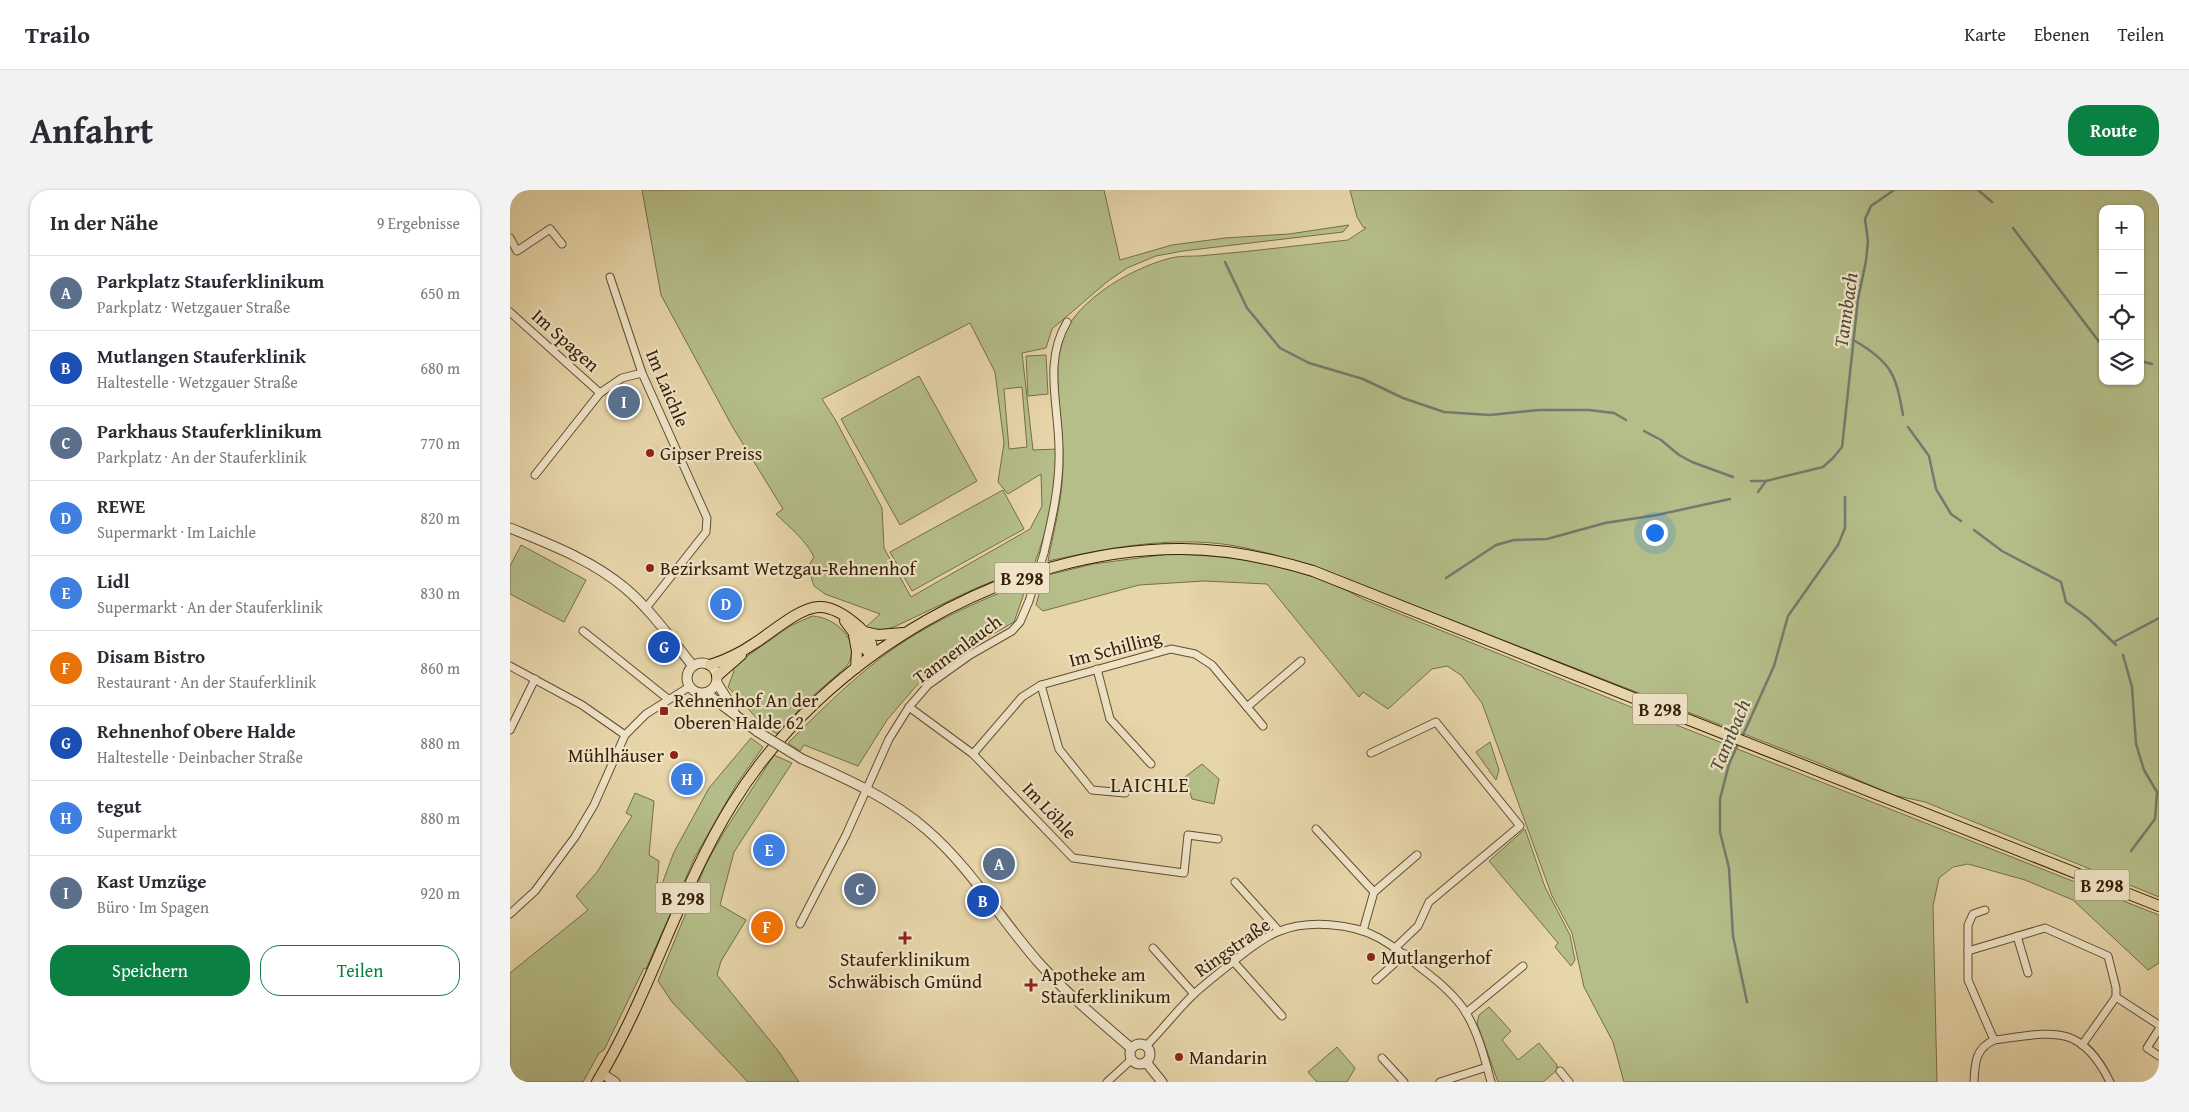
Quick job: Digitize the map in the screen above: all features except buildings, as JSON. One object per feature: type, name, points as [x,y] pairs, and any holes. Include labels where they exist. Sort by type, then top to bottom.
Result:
[{"type":"main road","name":"B 298","points":[[600,1078],[640,999],[696,870],[734,801],[755,770],[789,729],[856,668],[872,656],[907,632],[952,607],[1014,580],[1083,560],[1146,550],[1196,549],[1256,556],[1313,572],[2159,906]]},
{"type":"main road","points":[[710,665],[753,644],[808,610],[820,607],[838,612],[850,619],[864,632],[872,644],[872,656]]},
{"type":"main road","points":[[838,612],[872,656]]},
{"type":"main road","points":[[851,627],[856,643],[856,668]]},
{"type":"main road","points":[[864,632],[893,635],[907,632]]},
{"type":"main road","points":[[717,680],[753,644]]},
{"type":"street","points":[[510,238],[517,251],[550,229],[562,244]]},
{"type":"street","name":"Im Laichle","points":[[610,277],[642,373],[706,518],[707,525],[706,532],[646,608]]},
{"type":"street","name":"Im Spagen","points":[[510,312],[600,393]]},
{"type":"street","name":"Tannenlauch","points":[[800,924],[846,835],[889,739],[909,707],[928,685],[970,655],[1012,631],[1020,622],[1029,601],[1044,553],[1056,500],[1059,451],[1053,360],[1058,336],[1066,322]]},
{"type":"street","name":"Im Spagen","points":[[535,475],[600,393],[622,378],[642,373]]},
{"type":"street","points":[[510,528],[601,570],[625,588],[646,608],[692,666]]},
{"type":"street","points":[[583,631],[668,699]]},
{"type":"street","name":"Im Schilling","points":[[972,754],[1022,697],[1041,685],[1172,649],[1195,654],[1212,665],[1263,726]]},
{"type":"street","points":[[1247,707],[1301,661]]},
{"type":"street","points":[[692,666],[702,663],[710,665],[737,715]]},
{"type":"street","points":[[510,666],[582,705],[625,735]]},
{"type":"street","points":[[692,666],[687,678],[689,687],[696,693],[706,693],[714,688],[717,680]]},
{"type":"street","points":[[1097,669],[1110,719],[1151,764]]},
{"type":"street","points":[[510,730],[535,679]]},
{"type":"street","points":[[1041,685],[1059,749],[1092,790],[1125,793]]},
{"type":"street","points":[[510,914],[535,891],[575,837],[594,805],[625,735],[646,714],[689,687]]},
{"type":"street","points":[[706,693],[758,732],[802,759],[866,790],[926,828],[944,846],[1040,964],[1131,1048]]},
{"type":"street","name":"Im Löhle","points":[[909,707],[972,754],[1073,858],[1184,874],[1188,835],[1218,839]]},
{"type":"street","points":[[1371,753],[1436,722],[1520,826],[1429,902],[1418,926],[1395,948]]},
{"type":"street","points":[[1316,828],[1374,892]]},
{"type":"street","points":[[1363,931],[1374,892],[1417,855]]},
{"type":"street","points":[[1235,882],[1279,931]]},
{"type":"street","points":[[1985,910],[1974,914],[1968,925],[1968,980],[1994,1040]]},
{"type":"street","name":"Ringstraße","points":[[1146,1046],[1194,994],[1264,938],[1279,931],[1304,924],[1332,925],[1363,931],[1378,937],[1405,954],[1440,983],[1466,1013],[1491,1082]]},
{"type":"street","points":[[1968,951],[2045,928],[2102,951],[2108,956],[2116,988],[2116,997],[2082,1045]]},
{"type":"street","points":[[2017,936],[2028,973]]},
{"type":"street","points":[[1153,948],[1194,994]]},
{"type":"street","points":[[1376,980],[1405,954]]},
{"type":"street","points":[[1233,961],[1282,1016]]},
{"type":"street","points":[[1466,1013],[1522,966]]},
{"type":"street","points":[[2116,997],[2159,1025]]},
{"type":"street","points":[[2159,1030],[2147,1048],[2159,1056]]},
{"type":"street","points":[[1974,1082],[1975,1060],[1980,1049],[1994,1040],[2051,1034],[2072,1038],[2082,1045],[2100,1063],[2110,1082]]},
{"type":"street","points":[[1140,1044],[1146,1046],[1150,1054],[1146,1062],[1140,1065],[1131,1060],[1129,1054],[1131,1048],[1140,1044]]},
{"type":"street","points":[[1382,1058],[1404,1082]]},
{"type":"street","points":[[1107,1082],[1131,1060]]},
{"type":"street","points":[[1146,1062],[1162,1082]]},
{"type":"street","points":[[1440,1082],[1487,1067]]},
{"type":"street","points":[[1560,1071],[1569,1082]]},
{"type":"street","points":[[600,1078],[615,1082]]},
{"type":"green space","points":[[642,190],[1104,190],[1120,260],[1172,245],[1225,238],[1289,234],[1349,225],[1343,232],[1183,251],[1156,256],[1127,268],[1108,281],[1052,329],[1046,348],[1022,353],[1033,450],[1058,449],[1056,479],[1051,508],[1034,565],[976,588],[894,627],[883,630],[866,627],[880,614],[825,594],[814,586],[808,567],[814,557],[811,551],[802,539],[776,514],[783,509],[732,426],[661,295]],"holes":[[[970,323],[995,372],[1004,443],[998,482],[1008,494],[1041,474],[1042,506],[1030,529],[911,597],[884,548],[882,508],[836,421],[822,399]],[[1022,387],[1027,447],[1009,449],[1004,389]]]},
{"type":"green space","points":[[1350,190],[2159,190],[2159,897],[1925,802],[1893,795],[1821,764],[1354,582],[1293,561],[1230,545],[1184,542],[1116,548],[1048,561],[1058,513],[1063,476],[1063,450],[1058,393],[1059,350],[1064,334],[1074,318],[1087,304],[1102,291],[1137,270],[1176,257],[1204,256],[1348,240],[1366,228],[1363,227],[1357,217]]},
{"type":"green space","points":[[1046,355],[1048,394],[1028,396],[1026,356]]},
{"type":"green space","points":[[919,376],[977,481],[900,525],[841,419]]},
{"type":"green space","points":[[1003,490],[1024,529],[912,591],[890,552]]},
{"type":"green space","points":[[521,545],[586,580],[564,622],[510,594],[510,566]]},
{"type":"green space","points":[[1169,554],[1219,557],[1269,564],[1317,578],[1363,599],[1641,711],[2159,915],[2159,963],[2148,970],[2073,900],[2025,880],[1968,864],[1953,867],[1939,878],[1933,906],[1937,1082],[1624,1082],[1613,1042],[1584,987],[1572,933],[1552,896],[1482,703],[1461,675],[1447,666],[1432,669],[1388,709],[1363,692],[1359,697],[1267,584],[1204,581],[1139,585],[1043,611],[1036,605],[1044,576],[1093,564]]},
{"type":"green space","points":[[1028,582],[1014,622],[945,662],[917,685],[887,720],[858,766],[804,745],[800,751],[788,743],[845,688],[899,645],[952,614]]},
{"type":"green space","points":[[812,616],[830,621],[844,632],[852,648],[851,657],[847,666],[806,702],[777,734],[763,725],[728,687],[734,671],[732,667],[790,626]]},
{"type":"green space","points":[[751,738],[763,747],[736,785],[695,857],[646,969],[644,968],[604,1050],[599,1053],[583,1082],[510,1082],[510,973],[588,910],[576,896],[597,872],[632,816],[626,813],[635,793],[654,801],[649,855],[659,861],[656,900],[674,852],[709,788]]},
{"type":"green space","points":[[1490,742],[1499,770],[1496,780],[1476,752]]},
{"type":"green space","points":[[774,755],[792,763],[734,852],[720,905],[746,920],[721,961],[717,975],[779,1052],[799,1082],[748,1082],[672,1002],[658,981],[706,864],[724,832]]},
{"type":"green space","points":[[1202,764],[1219,779],[1214,804],[1192,799],[1185,777]]},
{"type":"green space","points":[[1525,829],[1545,887],[1570,935],[1575,960],[1571,966],[1555,947],[1558,943],[1489,861]]},
{"type":"green space","points":[[1489,1007],[1511,1031],[1502,1040],[1518,1060],[1539,1043],[1557,1065],[1557,1070],[1543,1082],[1498,1082],[1477,1023],[1479,1015]]},
{"type":"green space","points":[[1337,1047],[1355,1068],[1347,1082],[1317,1082],[1308,1072]]},
{"type":"waterway","name":"Tannbach","points":[[1751,481],[1766,481],[1823,467],[1842,447],[1858,299],[1866,261],[1868,241],[1865,219],[1871,206],[1894,190]]},
{"type":"waterway","points":[[1978,190],[1992,202]]},
{"type":"waterway","points":[[2013,228],[2099,342]]},
{"type":"waterway","points":[[1225,262],[1247,308],[1280,348],[1309,363],[1363,379],[1403,398],[1444,412],[1490,415],[1539,410],[1589,410],[1614,413],[1626,420]]},
{"type":"waterway","points":[[1855,341],[1877,356],[1890,370],[1898,389],[1903,415]]},
{"type":"waterway","points":[[2144,362],[2152,364]]},
{"type":"waterway","points":[[1908,427],[1929,456],[1936,489],[1951,514],[1961,521]]},
{"type":"waterway","points":[[1644,431],[1661,440],[1679,455],[1692,462],[1733,477]]},
{"type":"waterway","points":[[1758,492],[1766,481]]},
{"type":"waterway","name":"Tannbach","points":[[1742,737],[1774,666],[1788,616],[1838,545],[1845,528],[1845,497]]},
{"type":"waterway","points":[[1446,578],[1496,545],[1514,540],[1547,539],[1605,523],[1657,515],[1730,499]]},
{"type":"waterway","points":[[1974,530],[2002,551],[2061,582],[2066,602],[2088,618],[2116,645]]},
{"type":"waterway","points":[[2114,642],[2159,618]]},
{"type":"waterway","points":[[2123,655],[2132,687],[2136,744],[2144,770],[2157,792],[2155,819],[2131,851]]},
{"type":"waterway","name":"Tannbach","points":[[1739,742],[1729,764],[1720,799],[1720,832],[1729,868],[1733,936],[1747,1002]]},
{"type":"place","name":"Kast Umzüge","points":[[624,402]]},
{"type":"place","name":"Gipser Preiss","points":[[650,453]]},
{"type":"place","name":"Bezirksamt Wetzgau-Rehnenhof","points":[[650,568]]},
{"type":"place","name":"REWE","points":[[726,604]]},
{"type":"place","name":"Rehnenhof Obere Halde","points":[[664,647]]},
{"type":"place","name":"Rehnenhof An der Oberen Halde 62","points":[[664,711]]},
{"type":"place","name":"Mühlhäuser","points":[[674,755]]},
{"type":"place","name":"tegut","points":[[687,779]]},
{"type":"place","name":"Lidl","points":[[769,850]]},
{"type":"place","name":"Parkplatz Stauferklinikum","points":[[999,864]]},
{"type":"place","name":"Parkhaus Stauferklinikum","points":[[860,889]]},
{"type":"place","name":"Mutlangen Stauferklinik","points":[[983,901]]},
{"type":"place","name":"Disam Bistro","points":[[767,927]]},
{"type":"place","name":"Stauferklinikum Schwäbisch Gmünd","points":[[905,938]]},
{"type":"place","name":"Mutlangerhof","points":[[1371,957]]},
{"type":"place","name":"Apotheke am Stauferklinikum","points":[[1031,985]]},
{"type":"place","name":"Mandarin","points":[[1179,1057]]},
{"type":"district","name":"LAICHLE","points":[[1150,784]]}]
